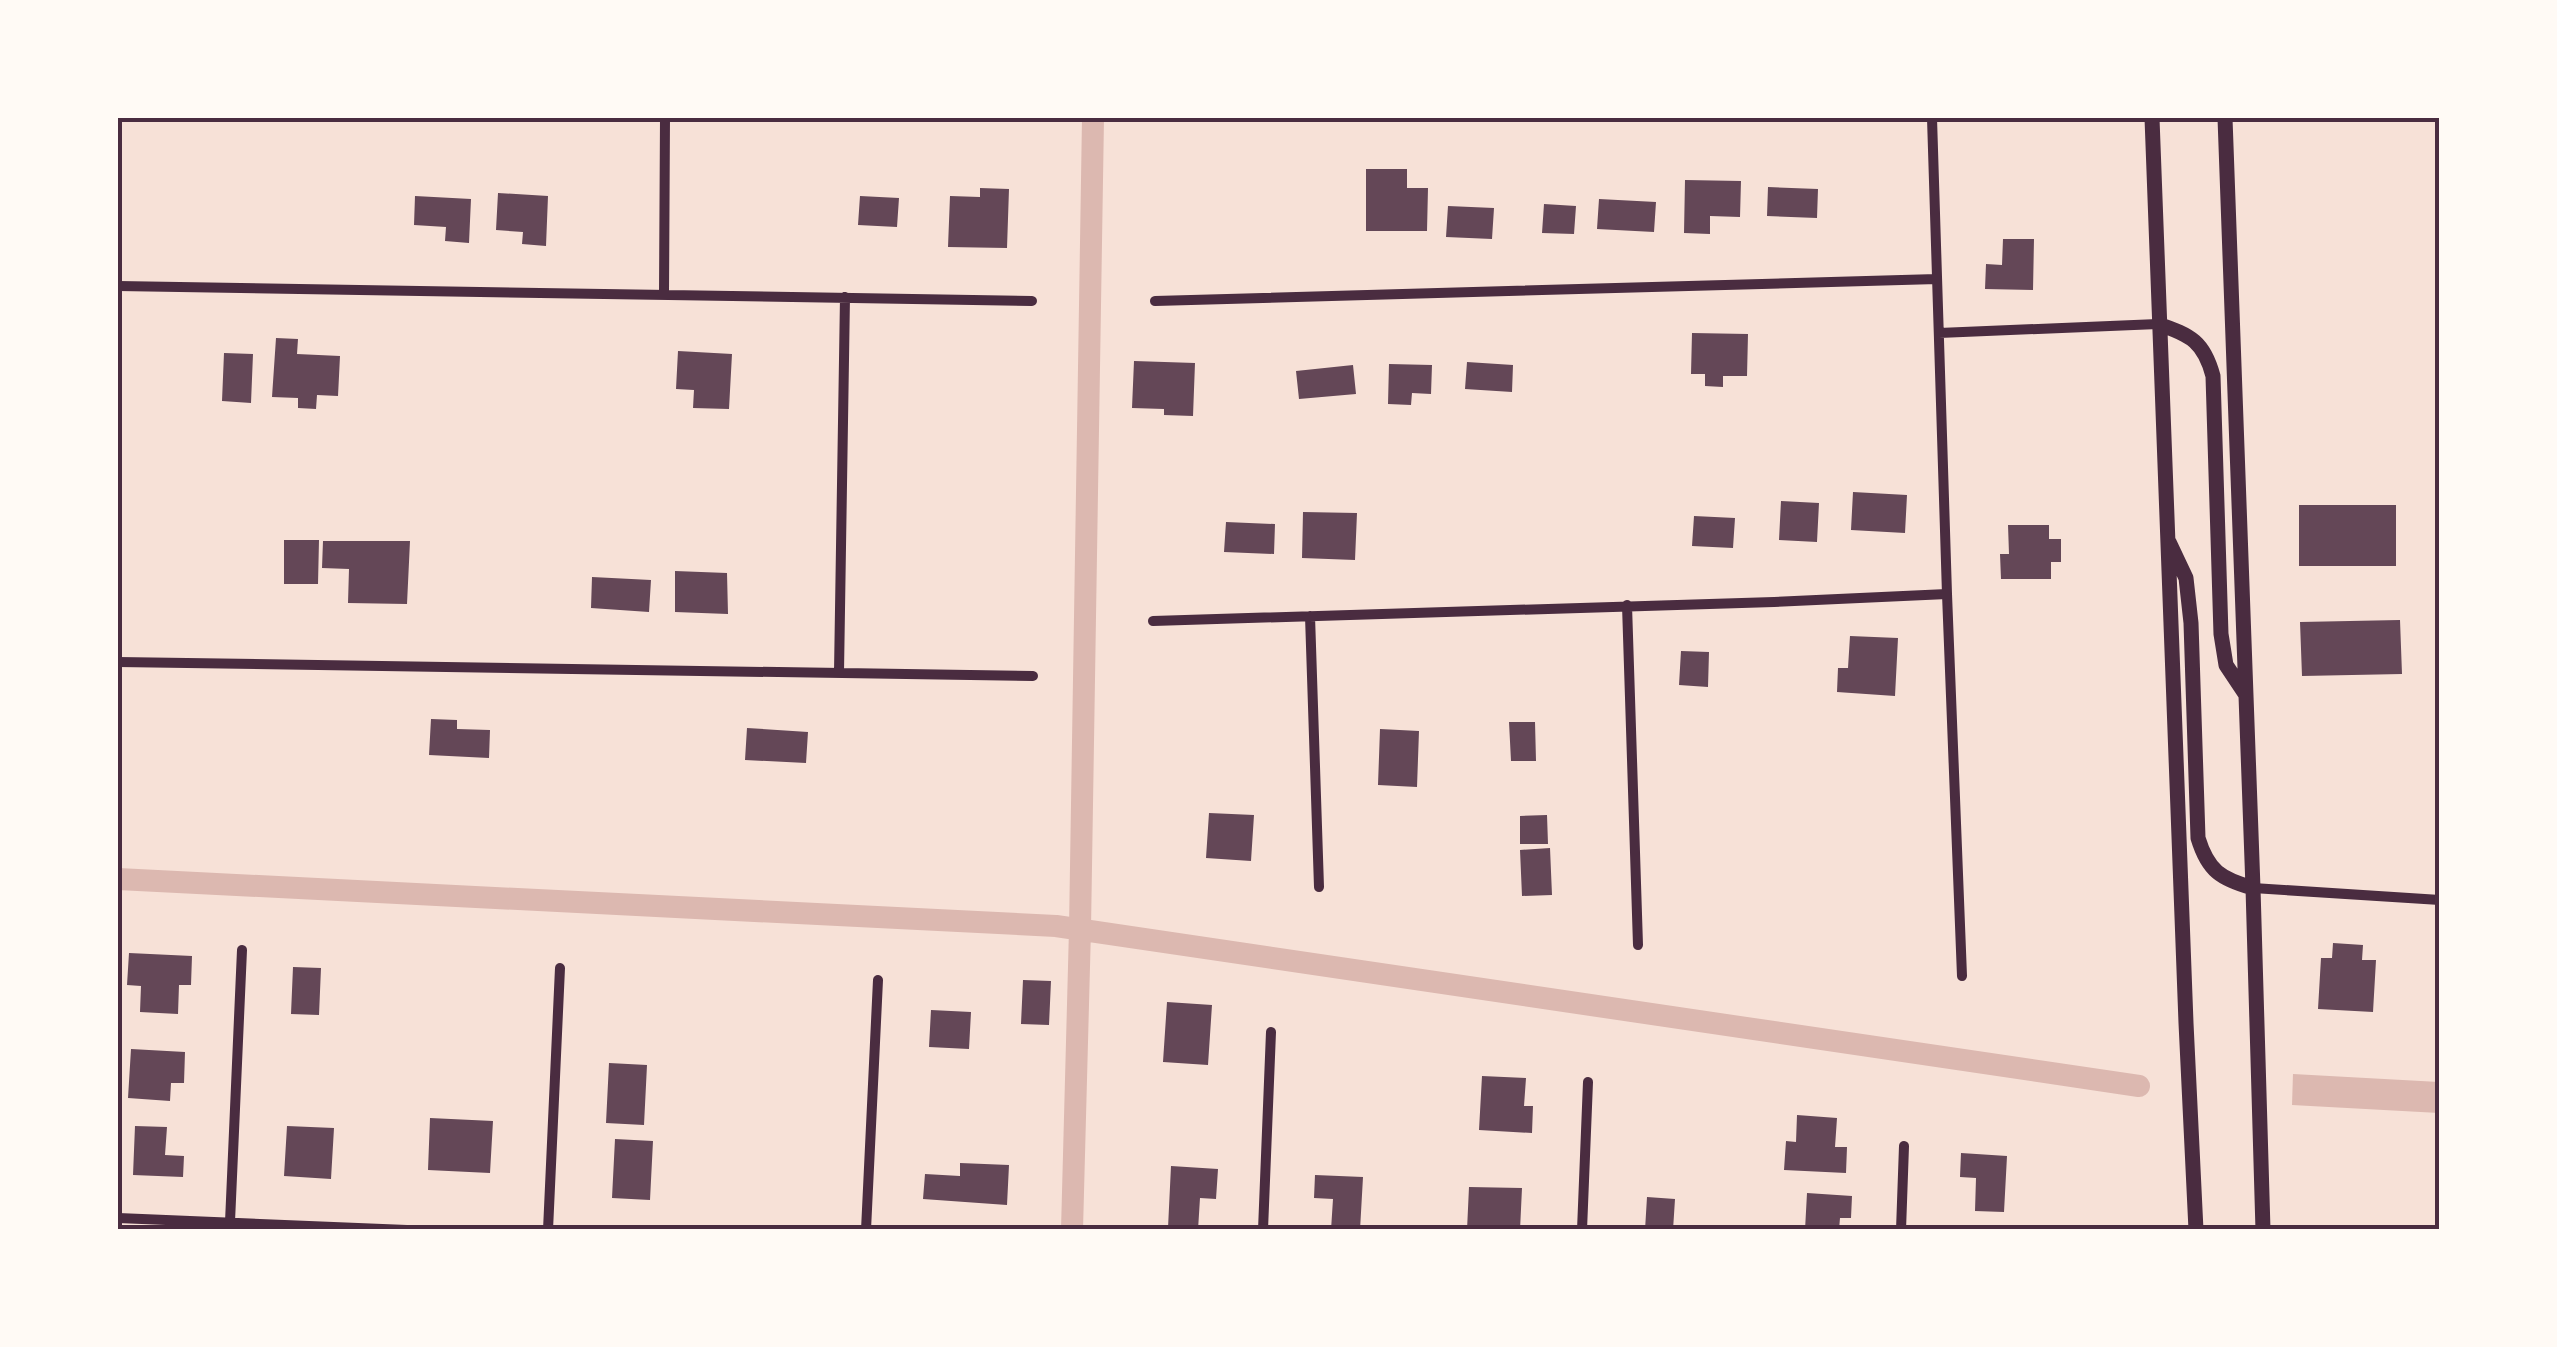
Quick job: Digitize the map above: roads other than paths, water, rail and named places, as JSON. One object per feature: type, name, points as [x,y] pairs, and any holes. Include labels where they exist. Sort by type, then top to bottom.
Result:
[{"type":"main road","points":[[2152,118],[2196,1230]]},
{"type":"main road","points":[[2225,118],[2263,1230]]},
{"type":"main road","points":[[2158,324],[2198,343],[2208,359],[2212,376],[2222,634],[2226,666],[2246,695]]},
{"type":"main road","points":[[2166,536],[2186,578],[2191,623],[2198,838],[2204,859],[2218,874],[2253,888]]},
{"type":"street","points":[[664,294],[665,118]]},
{"type":"street","points":[[1932,118],[1962,976]]},
{"type":"street","points":[[1156,301],[1937,279]]},
{"type":"street","points":[[118,286],[1032,301]]},
{"type":"street","points":[[839,672],[845,297]]},
{"type":"street","points":[[1939,333],[2158,324]]},
{"type":"street","points":[[1153,621],[1947,594]]},
{"type":"street","points":[[1627,605],[1638,946]]},
{"type":"street","points":[[1310,616],[1318,887]]},
{"type":"street","points":[[118,662],[1034,676]]},
{"type":"street","points":[[2253,888],[2440,900]]},
{"type":"street","points":[[230,1222],[242,950]]},
{"type":"street","points":[[548,1230],[560,968]]},
{"type":"street","points":[[866,1230],[878,980]]},
{"type":"street","points":[[1264,1230],[1271,1032]]},
{"type":"street","points":[[1582,1230],[1588,1082]]},
{"type":"street","points":[[1900,1230],[1904,1146]]},
{"type":"street","points":[[118,1219],[407,1230]]},
{"type":"waterway","points":[[1072,1230],[1093,118]]},
{"type":"waterway","points":[[118,879],[1056,926],[2139,1086]]}]
